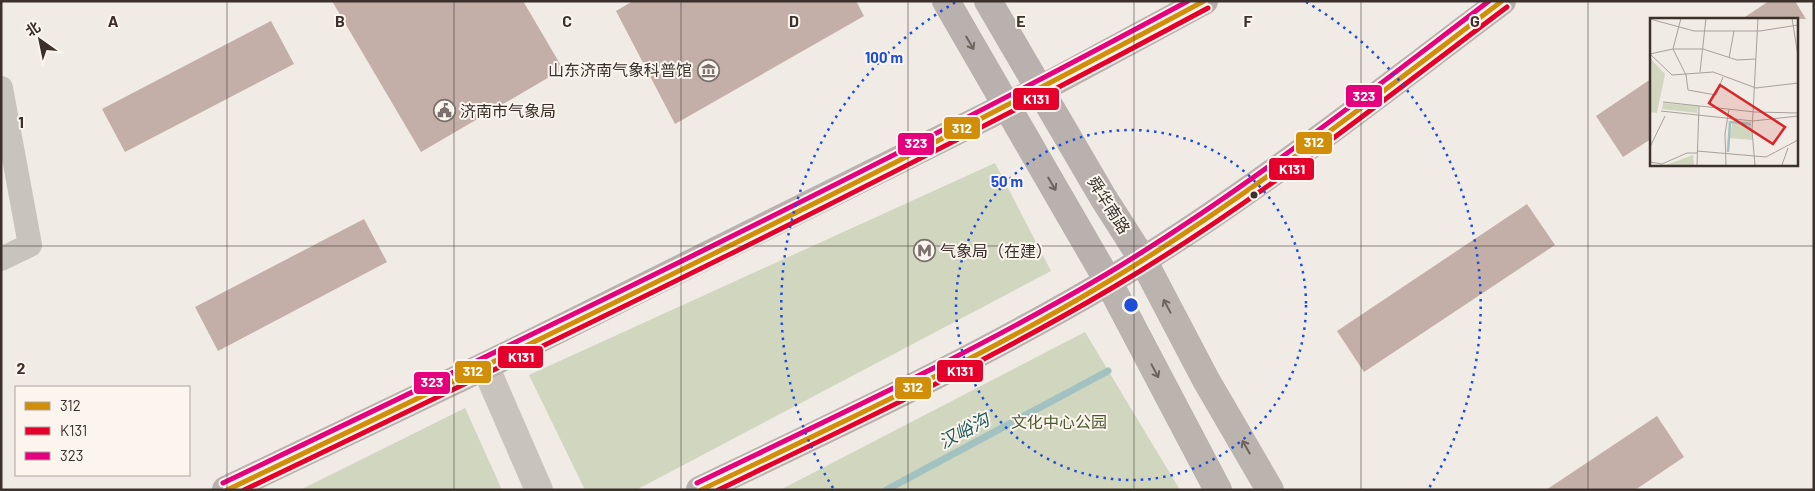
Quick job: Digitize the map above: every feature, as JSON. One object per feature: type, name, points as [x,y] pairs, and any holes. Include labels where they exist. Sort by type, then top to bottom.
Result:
[{"type":"main road","points":[[946,1],[1108,281],[1218,490]]},
{"type":"main road","name":"舜华南路","points":[[988,1],[1039,90],[1143,260],[1206,380],[1270,490]]},
{"type":"main road","points":[[226,490],[485,366],[1039,90],[1204,1]]},
{"type":"main road","points":[[700,490],[930,380],[1143,260],[1252,190],[1502,1]]},
{"type":"street","points":[[1,88],[30,245],[1,259]]},
{"type":"street","points":[[485,366],[539,490]]},
{"type":"green space","points":[[995,163],[1051,271],[636,490],[585,490],[529,375]]},
{"type":"green space","name":"文化中心公园","points":[[1085,332],[1180,490],[780,490]]},
{"type":"green space","points":[[465,408],[502,490],[300,490]]},
{"type":"building","name":"济南市气象局","points":[[332,1],[523,1],[563,69],[421,152]]},
{"type":"building","name":"山东济南气象科普馆","points":[[633,1],[856,1],[864,16],[675,124],[616,11]]},
{"type":"building","points":[[1769,1],[1795,1],[1806,19],[1798,18],[1744,18]]},
{"type":"building","points":[[271,21],[294,64],[125,152],[102,109]]},
{"type":"building","points":[[1650,80],[1650,140],[1623,157],[1596,116]]},
{"type":"building","points":[[1527,204],[1555,245],[1364,372],[1337,331]]},
{"type":"building","points":[[364,219],[387,262],[218,351],[195,307]]},
{"type":"building","points":[[1657,416],[1684,457],[1635,490],[1546,490]]},
{"type":"waterway","name":"汉峪沟","points":[[886,490],[1108,371]]},
{"type":"transit line","name":"323","points":[[223,483],[829,188],[1188,1]]},
{"type":"transit line","name":"312","points":[[227,490],[473,372],[840,190],[1204,1]]},
{"type":"transit line","name":"323","points":[[697,483],[954,358],[1105,275],[1253,178],[1489,1]]},
{"type":"transit line","name":"312","points":[[701,490],[856,416],[1009,338],[1109,281],[1211,216],[1260,182],[1502,1]]},
{"type":"transit line","name":"K131","points":[[718,490],[967,368],[1112,288],[1164,256],[1264,189],[1507,7]]},
{"type":"transit line","name":"K131","points":[[244,490],[729,255],[970,133],[1208,8]]},
{"type":"place","name":"山东济南气象科普馆","points":[[708,70]]},
{"type":"place","name":"济南市气象局","points":[[444,111]]},
{"type":"place","name":"气象局（在建）","points":[[924,251]]}]
